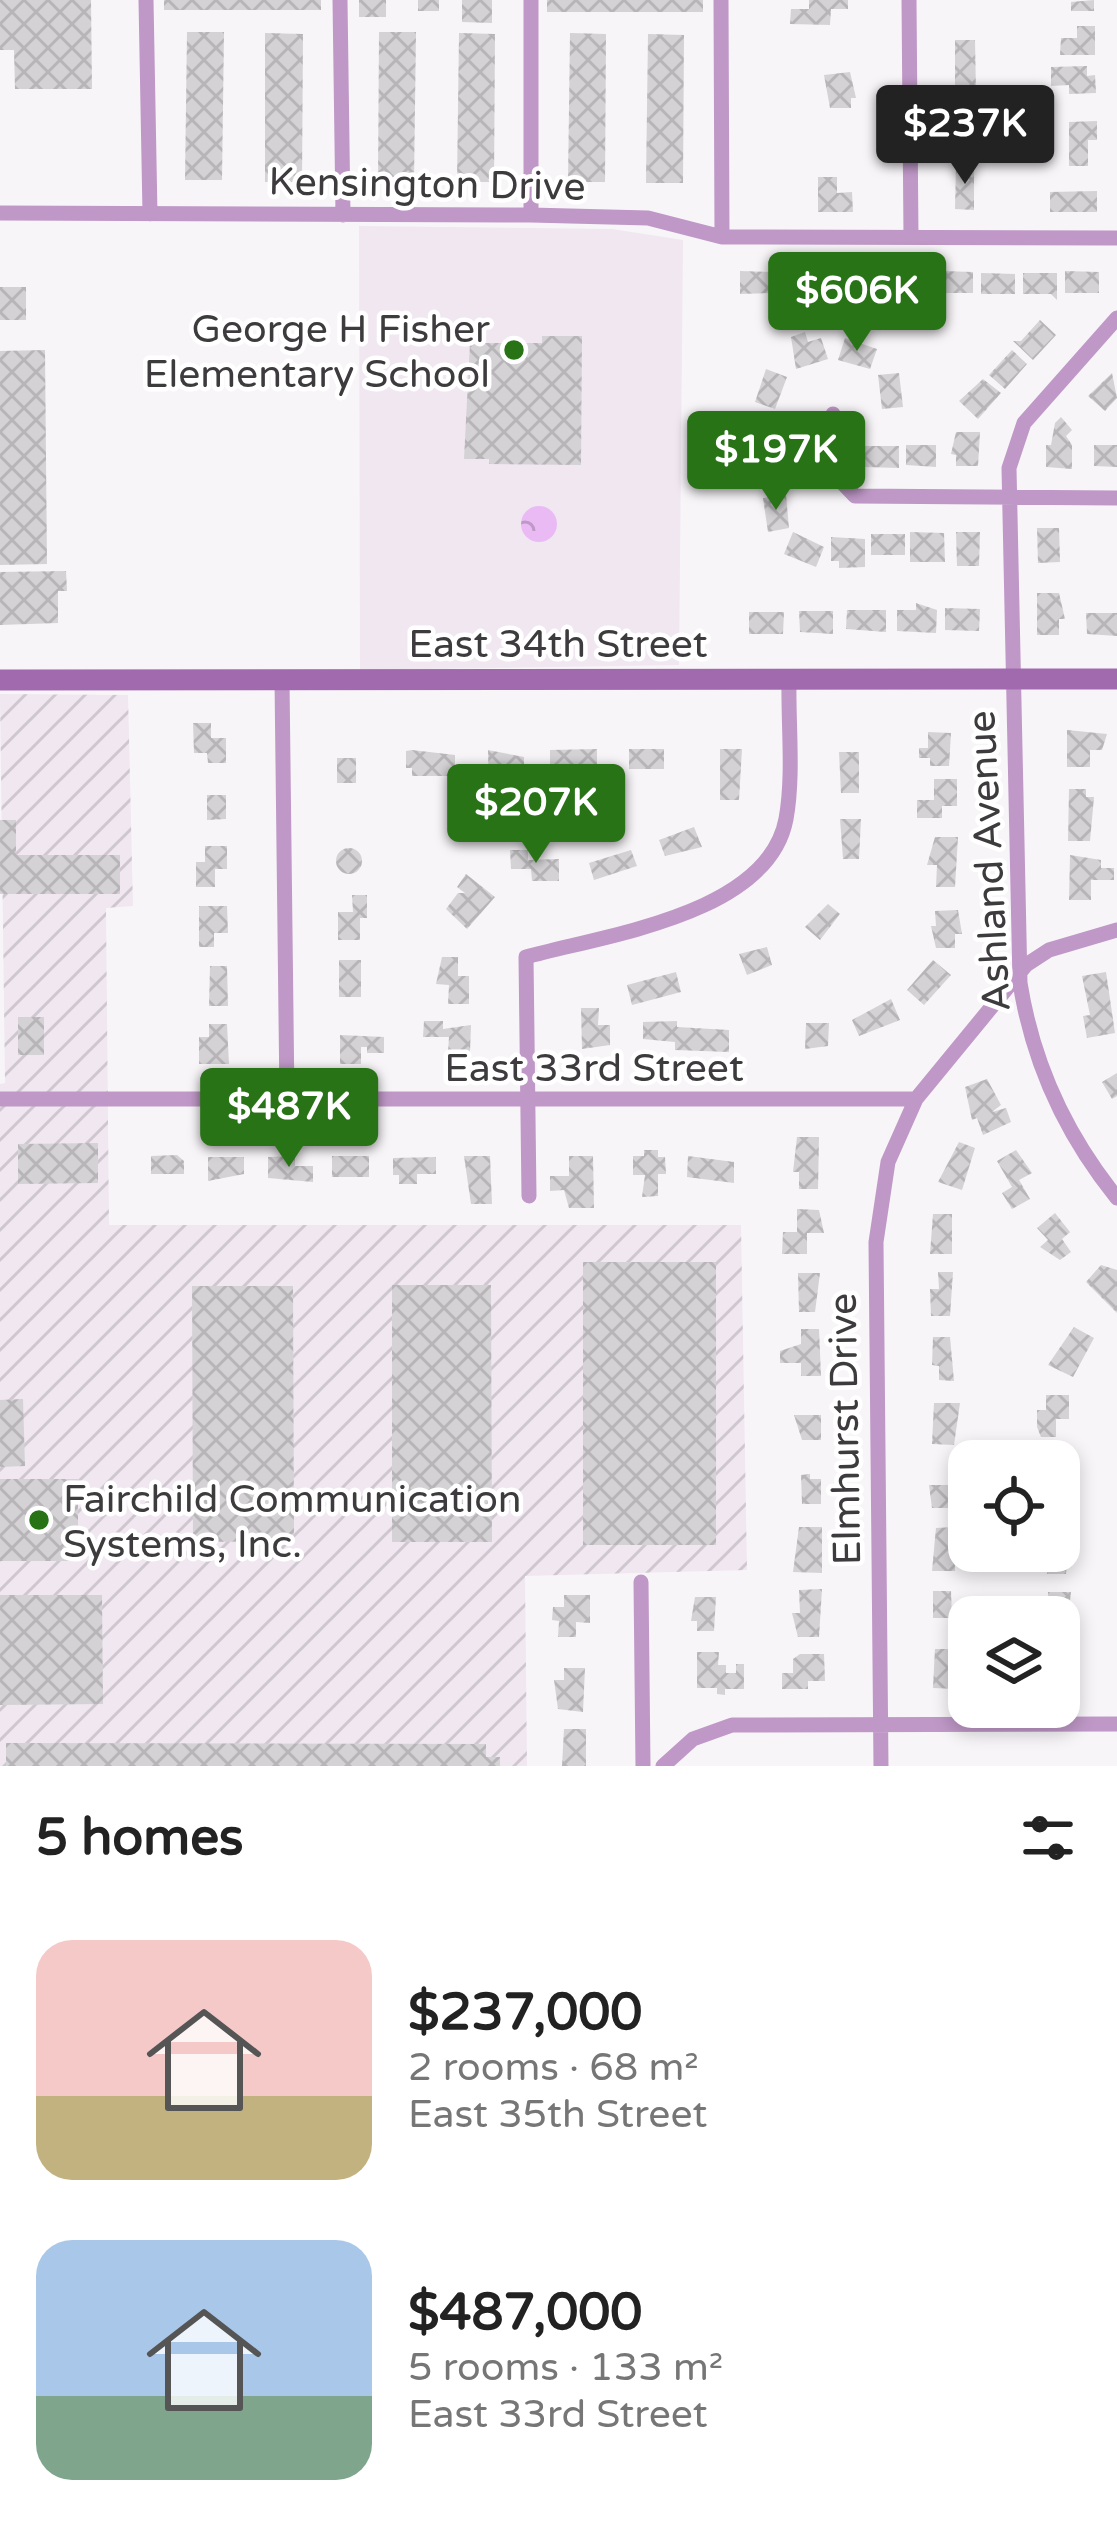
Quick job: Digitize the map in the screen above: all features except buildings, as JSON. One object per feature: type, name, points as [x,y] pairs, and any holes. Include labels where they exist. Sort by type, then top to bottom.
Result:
[{"type":"street","points":[[146,0],[150,214]]},
{"type":"street","points":[[340,0],[343,215]]},
{"type":"street","points":[[531,0],[531,215]]},
{"type":"street","points":[[721,0],[722,237]]},
{"type":"street","points":[[909,0],[911,237]]},
{"type":"street","name":"Kensington Drive","points":[[0,213],[531,215],[648,218],[722,237],[1117,238]]},
{"type":"street","name":"Ashland Avenue","points":[[1117,318],[1024,422],[1011,451],[1009,498],[1018,973],[1032,1040],[1050,1091],[1075,1140],[1117,1198]]},
{"type":"street","points":[[833,414],[836,480],[850,494],[865,498],[1117,498]]},
{"type":"street","points":[[529,1196],[526,957],[708,906],[750,878],[785,821],[788,679]]},
{"type":"street","name":"East 34th Street","points":[[0,680],[1117,679]]},
{"type":"street","points":[[282,680],[287,1100]]},
{"type":"street","points":[[916,1099],[1018,973],[1049,950],[1117,930]]},
{"type":"street","name":"East 33rd Street","points":[[0,1099],[916,1099]]},
{"type":"street","name":"Elmhurst Drive","points":[[881,1766],[876,1242],[888,1162],[916,1099]]},
{"type":"street","points":[[641,1582],[643,1766]]},
{"type":"street","points":[[663,1766],[693,1739],[732,1725],[1117,1724]]},
{"type":"shaded area","points":[[359,226],[612,229],[683,240],[679,665],[360,670]]},
{"type":"shaded area","points":[[0,694],[128,695],[133,906],[106,908],[109,1225],[741,1225],[747,1570],[525,1576],[527,1766],[0,1766],[0,1084],[5,1083]]},
{"type":"green space","points":[[539,506],[552,511],[557,524],[552,537],[539,542],[526,537],[521,524],[526,511]]},
{"type":"place","name":"George H Fisher Elementary School","points":[[514,350]]},
{"type":"place","name":"Fairchild Communication Systems, Inc.","points":[[39,1520]]}]
